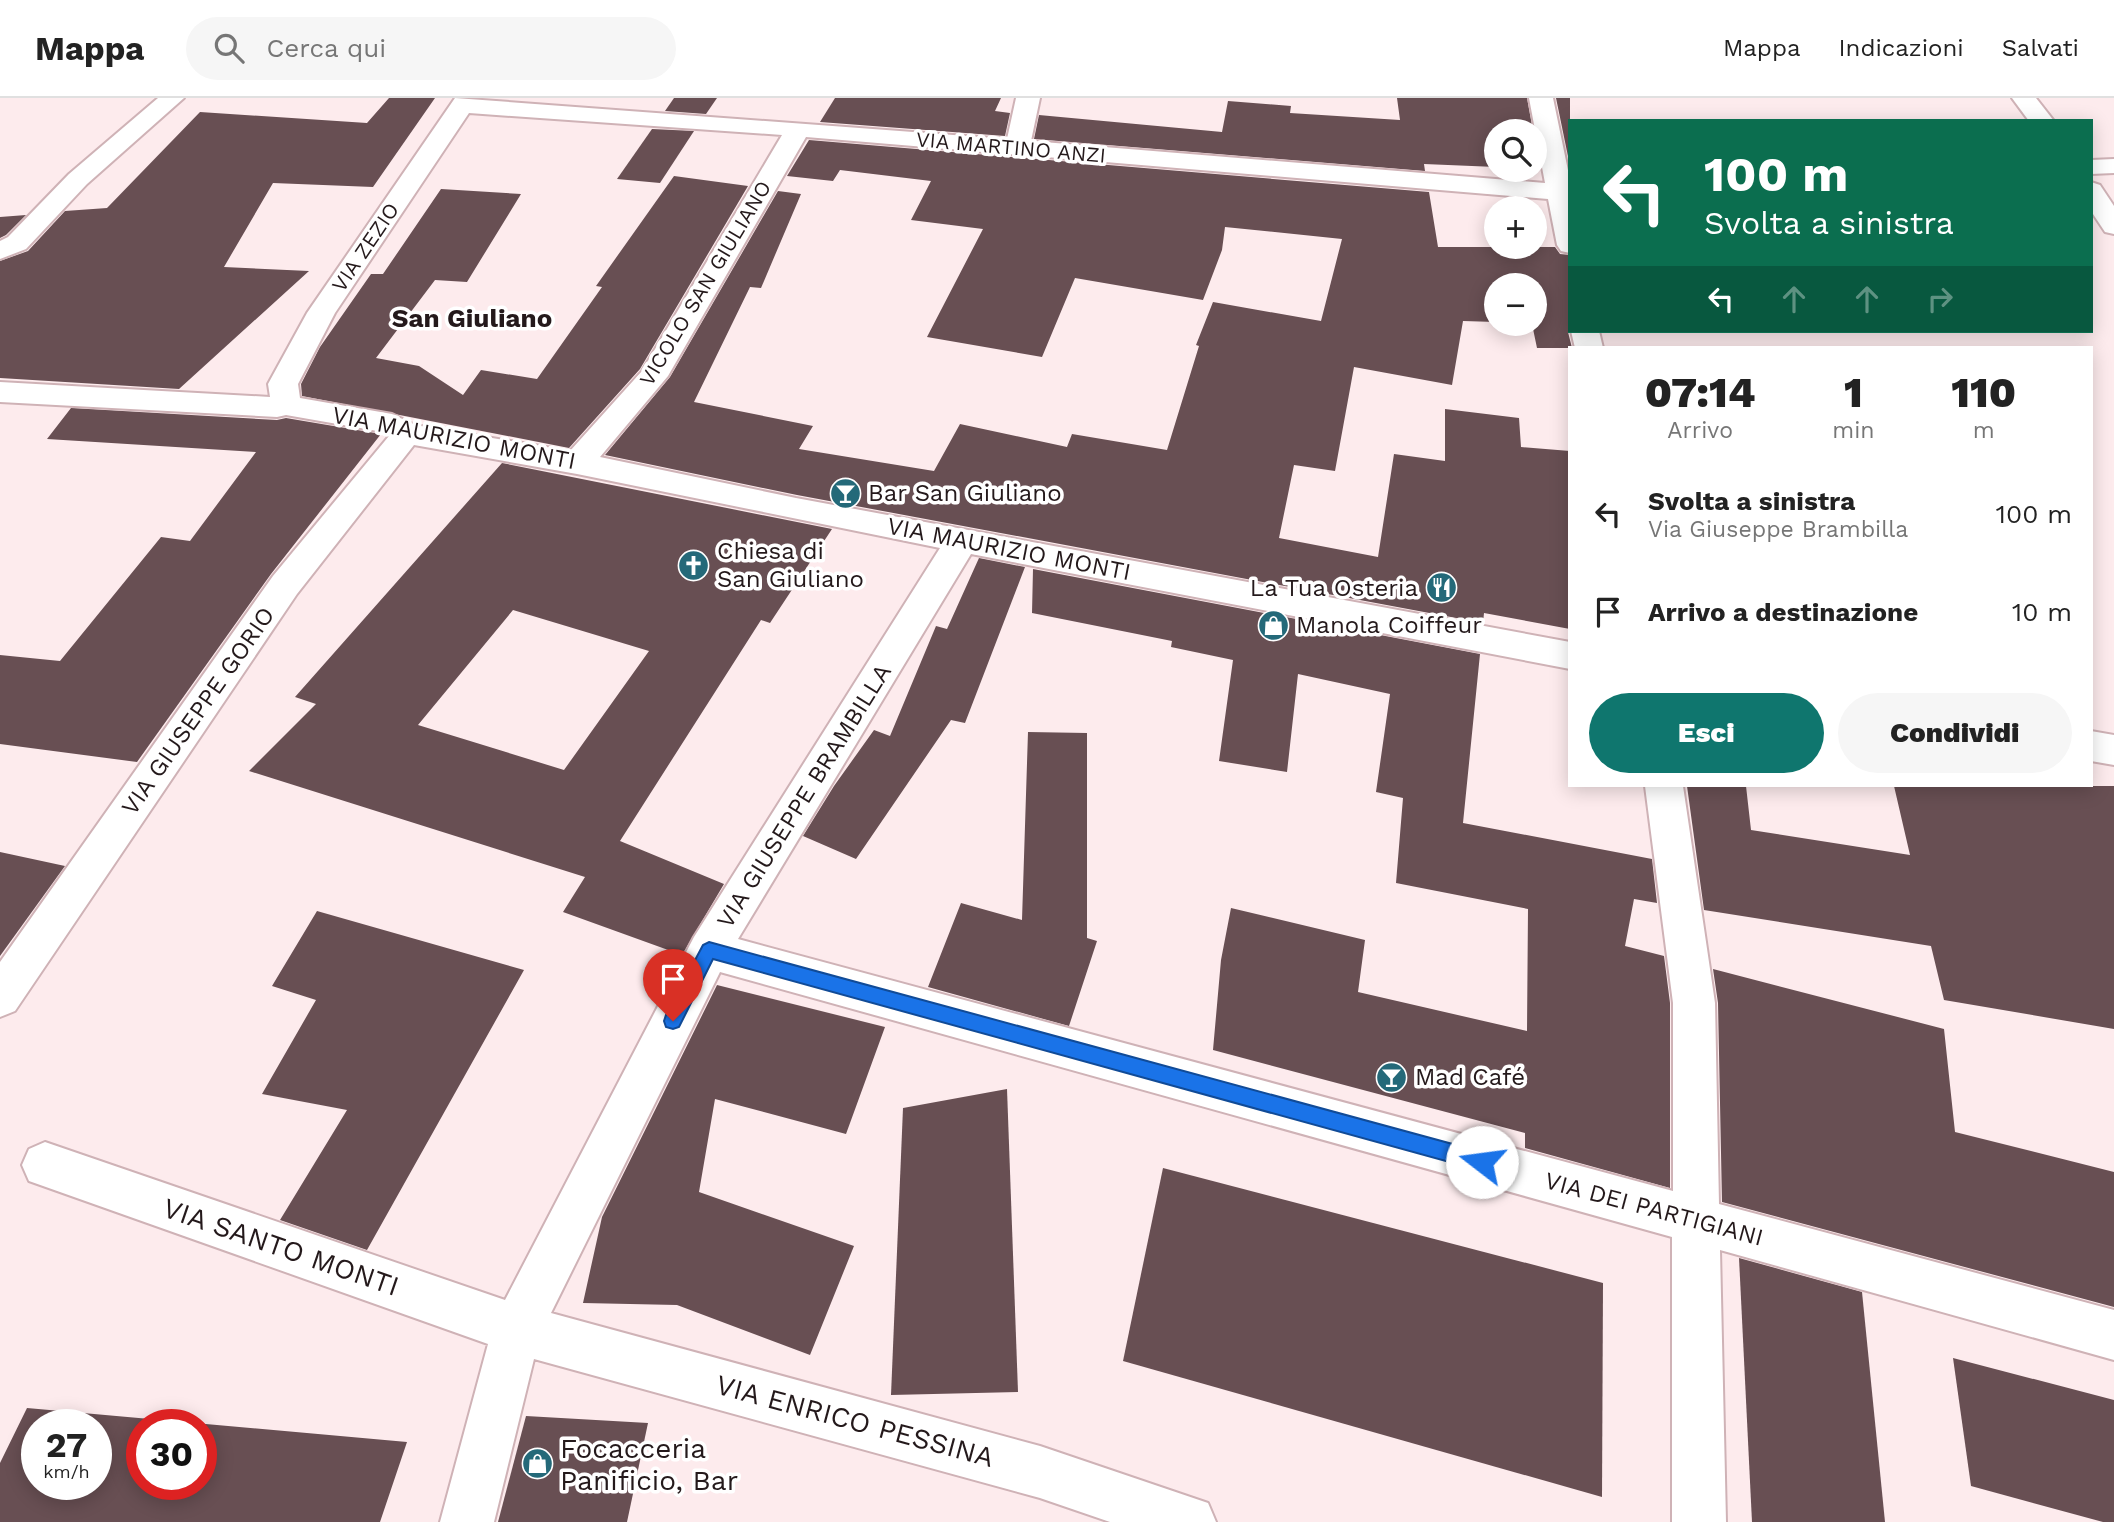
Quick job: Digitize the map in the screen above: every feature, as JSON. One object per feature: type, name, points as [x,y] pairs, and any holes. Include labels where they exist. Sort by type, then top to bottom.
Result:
[{"type":"street","points":[[0,251],[17,243],[78,179],[172,98]]},
{"type":"street","points":[[1017,148],[1028,98]]},
{"type":"street","points":[[1541,98],[1568,234]]},
{"type":"street","points":[[2024,98],[2040,119]]},
{"type":"street","name":"VIA MARTINO ANZI","points":[[464,102],[1560,192]]},
{"type":"street","name":"VIA ZEZIO","points":[[286,405],[283,384],[321,313],[464,102]]},
{"type":"street","name":"VICOLO SAN GIULIANO","points":[[577,463],[653,376],[798,129]]},
{"type":"street","points":[[2093,167],[2114,166]]},
{"type":"street","points":[[2093,193],[2114,226]]},
{"type":"street","name":"VIA MAURIZIO MONTI","points":[[0,392],[277,407],[286,405],[393,424],[407,433],[577,463],[796,509],[1568,656]]},
{"type":"street","name":"VIA GIUSEPPE GORIO","points":[[0,997],[285,585],[407,433]]},
{"type":"street","name":"VIA GIUSEPPE BRAMBILLA","points":[[467,1522],[517,1329],[709,950],[963,539]]},
{"type":"street","points":[[2093,746],[2114,750]]},
{"type":"street","points":[[1664,787],[1694,1003],[1699,1522]]},
{"type":"street","name":"VIA DEI PARTIGIANI","points":[[709,950],[2114,1335]]},
{"type":"street","name":"VIA SANTO MONTI","points":[[45,1165],[517,1329]]},
{"type":"street","name":"VIA ENRICO PESSINA","points":[[517,1329],[1040,1472],[1189,1522]]},
{"type":"building","points":[[389,98],[435,98],[373,187],[273,183],[224,267],[309,271],[179,389],[0,378],[0,261],[28,251],[65,211],[107,208],[200,112],[367,123]]},
{"type":"building","points":[[674,98],[717,98],[706,114],[665,111]]},
{"type":"building","points":[[835,98],[1001,98],[995,111],[1010,113],[1005,136],[820,122]]},
{"type":"building","points":[[1397,98],[1527,98],[1531,119],[1484,119],[1484,166],[1424,164],[1425,171],[1034,139],[1039,115],[1222,132],[1228,101],[1291,106],[1290,113],[1400,120]]},
{"type":"building","points":[[1556,98],[1570,98],[1568,156]]},
{"type":"building","points":[[652,129],[694,131],[660,183],[617,179]]},
{"type":"building","points":[[809,140],[1429,192],[1438,247],[1484,247],[1484,259],[1547,259],[1547,247],[1555,247],[1560,254],[1568,255],[1568,333],[1572,346],[1568,348],[1537,348],[1534,336],[1547,336],[1547,273],[1484,273],[1484,322],[1463,321],[1452,385],[1354,367],[1335,471],[1294,465],[1279,538],[1378,557],[1394,454],[1445,461],[1445,409],[1519,418],[1521,447],[1568,451],[1568,629],[1484,613],[1483,623],[797,495],[605,455],[670,377],[778,191],[801,194],[761,288],[750,287],[694,402],[813,426],[799,449],[934,471],[960,424],[1067,447],[1072,434],[1167,450],[1199,346],[1196,345],[1213,302],[1321,321],[1342,239],[1225,227],[1222,250],[1203,300],[1075,278],[1042,357],[927,337],[983,229],[911,220],[931,181],[840,170],[833,181],[787,176]]},
{"type":"building","points":[[674,176],[748,186],[640,369],[569,448],[302,396],[301,384],[320,347],[371,274],[383,274],[441,189],[521,194],[467,282],[435,280],[376,358],[419,366],[463,395],[481,370],[537,379],[602,287],[596,286]]},
{"type":"building","points":[[26,215],[6,235],[0,238],[0,217]]},
{"type":"building","points":[[71,408],[277,420],[286,418],[381,434],[271,574],[137,762],[0,744],[0,655],[60,661],[161,537],[190,541],[256,452],[47,439]]},
{"type":"building","points":[[502,463],[832,529],[770,623],[761,620],[620,841],[724,884],[682,955],[563,912],[585,877],[249,771],[316,704],[295,697]],"holes":[[[513,610],[649,651],[564,770],[418,725]]]},
{"type":"building","points":[[979,558],[1025,567],[965,723],[951,720],[856,859],[803,836],[874,730],[890,736],[936,626],[947,629]]},
{"type":"building","points":[[1033,569],[1480,654],[1463,823],[1652,859],[1657,903],[1634,899],[1625,946],[1664,956],[1670,1003],[1670,1188],[1525,1148],[1525,1133],[1213,1050],[1221,960],[1231,908],[1365,940],[1358,992],[1527,1031],[1528,909],[1396,883],[1403,798],[1376,792],[1390,694],[1298,674],[1287,772],[1219,761],[1233,660],[1171,647],[1172,641],[1032,613]]},
{"type":"building","points":[[1028,732],[1087,733],[1087,938],[1097,941],[1069,1026],[928,987],[961,903],[1022,920]]},
{"type":"building","points":[[2114,786],[2114,1029],[1944,1000],[1931,946],[1704,910],[1687,787],[1746,787],[1751,830],[1910,855],[1894,787]]},
{"type":"building","points":[[0,852],[65,866],[0,956]]},
{"type":"building","points":[[317,911],[524,970],[367,1250],[280,1220],[347,1110],[262,1094],[316,1000],[272,986]]},
{"type":"building","points":[[1713,969],[1944,1029],[1955,1132],[2114,1172],[2114,1307],[1722,1202],[1718,1003]]},
{"type":"building","points":[[717,985],[885,1027],[846,1134],[715,1099],[699,1192],[854,1246],[810,1355],[677,1305],[583,1303],[602,1217]]},
{"type":"building","points":[[1007,1089],[1018,1392],[891,1395],[903,1108]]},
{"type":"building","points":[[1163,1168],[1603,1283],[1602,1497],[1123,1361]]},
{"type":"building","points":[[1739,1258],[1862,1292],[1885,1522],[1752,1522]]},
{"type":"building","points":[[1953,1358],[2114,1400],[2114,1522],[2103,1522],[1971,1486]]},
{"type":"building","points":[[112,1416],[126,1417],[126,1500],[217,1500],[217,1425],[407,1442],[380,1522],[0,1522],[0,1463],[21,1420],[21,1500],[112,1500]]},
{"type":"building","points":[[526,1416],[648,1423],[627,1522],[498,1522]]},
{"type":"place","name":"Bar San Giuliano","points":[[845,493]]},
{"type":"place","name":"Chiesa di San Giuliano","points":[[694,565]]},
{"type":"place","name":"La Tua Osteria","points":[[1441,588]]},
{"type":"place","name":"Manola Coiffeur","points":[[1273,625]]},
{"type":"place","name":"Mad Café","points":[[1392,1077]]},
{"type":"place","name":"Focacceria Panificio, Bar","points":[[537,1464]]},
{"type":"district","name":"San Giuliano","points":[[472,318]]},
{"type":"route","points":[[673,1021],[709,950],[1482,1162]]}]
